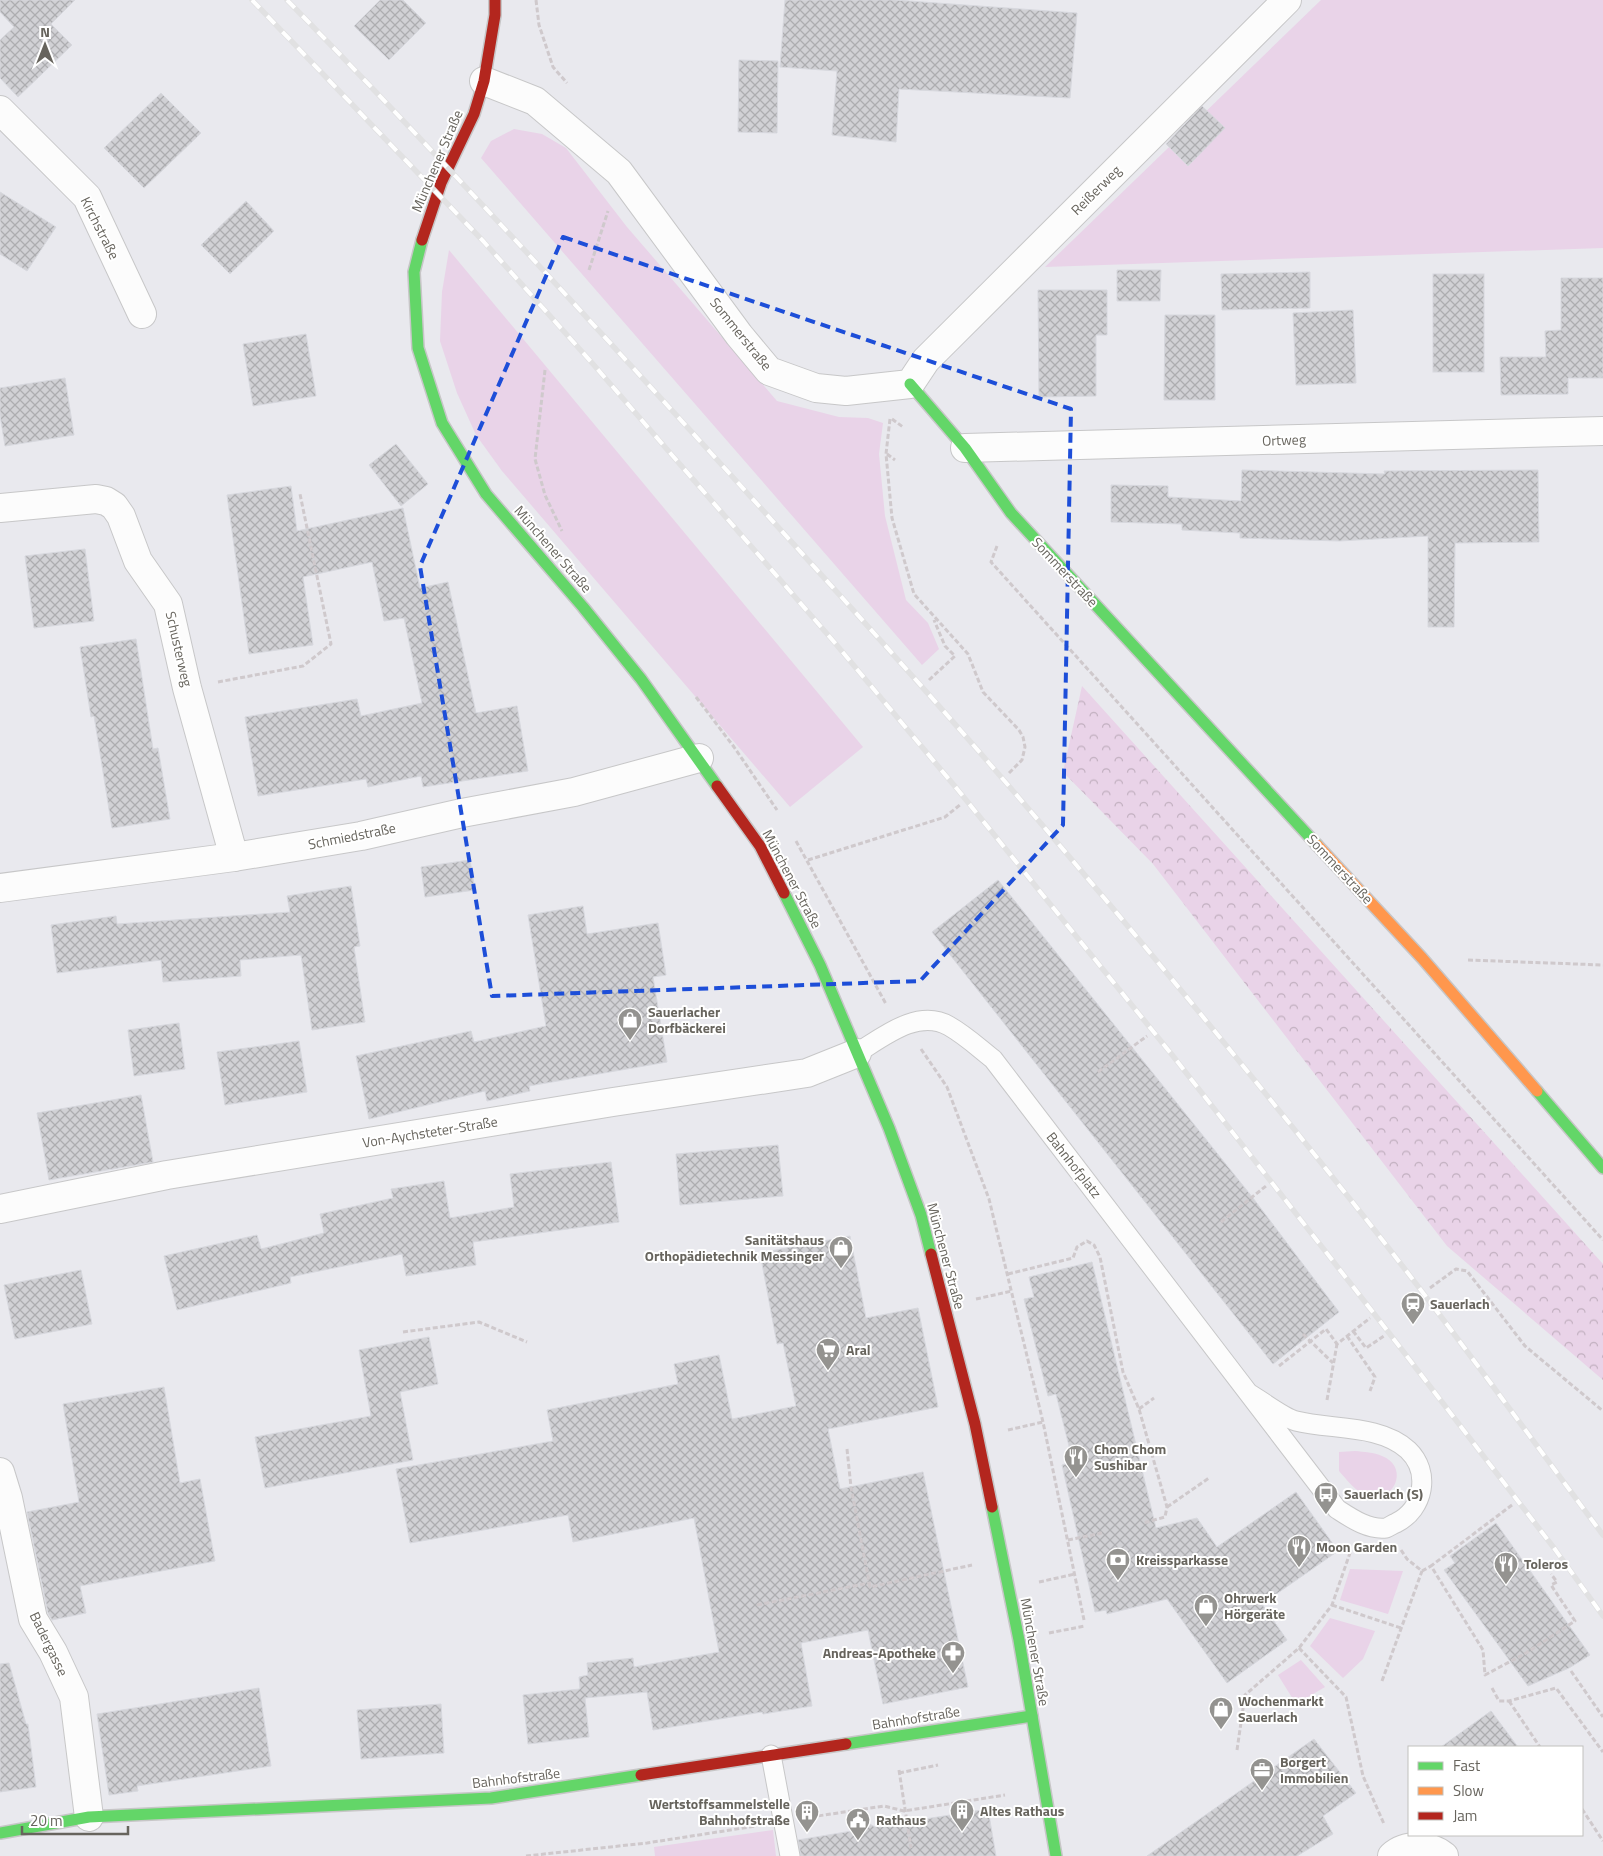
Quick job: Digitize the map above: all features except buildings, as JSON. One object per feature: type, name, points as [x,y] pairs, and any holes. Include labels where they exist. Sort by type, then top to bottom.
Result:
[{"type":"street","name":"Münchener Straße","points":[[495,0],[495,15],[484,81],[474,114],[441,183],[424,227],[414,272],[418,348],[442,423],[486,494],[589,614],[641,679],[760,846],[820,965],[889,1128],[921,1215],[978,1437],[1003,1558],[1056,1856]]},
{"type":"street","name":"Reißerweg","points":[[910,384],[926,360],[1287,0]]},
{"type":"street","name":"Sommerstraße","points":[[484,81],[535,101],[619,172],[739,335],[769,371],[816,388],[846,391],[910,384],[965,448],[1011,513],[1422,958],[1603,1168]]},
{"type":"street","name":"Kirchstraße","points":[[0,110],[87,197],[142,314]]},
{"type":"street","name":"Ortweg","points":[[965,448],[1603,431]]},
{"type":"street","name":"Schusterweg","points":[[0,508],[96,499],[106,501],[114,506],[121,516],[138,562],[168,604],[188,688],[234,858]]},
{"type":"street","name":"Schmiedstraße","points":[[0,888],[234,858],[360,836],[462,813],[574,792],[699,758]]},
{"type":"street","name":"Von-Aychsteter-Straße","points":[[0,1208],[167,1175],[613,1102],[808,1074],[857,1053]]},
{"type":"street","name":"Badergasse","points":[[0,1472],[8,1498],[33,1619],[53,1652],[74,1697],[89,1817]]},
{"type":"street","name":"Bahnhofstraße","points":[[0,1833],[89,1817],[491,1798],[1032,1716]]},
{"type":"street","points":[[1394,1854],[1410,1847],[1426,1847],[1444,1856]]},
{"type":"lane","name":"Bahnhofplatz","points":[[857,1053],[899,1028],[927,1020],[948,1025],[993,1059],[1337,1509],[1360,1524],[1386,1528],[1406,1518],[1417,1502],[1423,1487],[1417,1462],[1410,1452],[1389,1437],[1294,1421],[1250,1394]]},
{"type":"lane","points":[[771,1755],[790,1856]]},
{"type":"path","points":[[536,0],[539,25],[553,67],[570,87]]},
{"type":"path","points":[[589,270],[619,172]]},
{"type":"path","points":[[546,370],[535,459],[545,495],[563,533]]},
{"type":"path","points":[[883,416],[890,418],[905,430]]},
{"type":"path","points":[[895,460],[886,454],[892,518],[914,594],[932,617],[968,654],[983,692],[1023,737],[1025,747],[1022,760],[1009,773]]},
{"type":"path","points":[[188,688],[303,666],[331,644],[300,494]]},
{"type":"path","points":[[999,538],[991,562],[1603,1240]]},
{"type":"path","points":[[929,680],[954,656],[945,646],[932,617]]},
{"type":"path","points":[[693,692],[734,747],[778,812]]},
{"type":"path","points":[[808,860],[945,818],[961,804]]},
{"type":"path","points":[[793,836],[808,860],[899,1028],[919,1046],[947,1087],[989,1199],[1043,1422],[1084,1620]]},
{"type":"path","points":[[1422,958],[1603,965]]},
{"type":"path","points":[[1098,1072],[1147,1036]]},
{"type":"path","points":[[1221,1222],[1266,1186]]},
{"type":"path","points":[[1008,1274],[1073,1258],[1077,1246],[1087,1241],[1094,1245],[1100,1256],[1123,1372],[1140,1409],[1167,1507],[1165,1517],[1143,1522]]},
{"type":"path","points":[[1430,1288],[1456,1270],[1467,1271],[1525,1346],[1603,1411]]},
{"type":"path","points":[[1000,1294],[1012,1291]]},
{"type":"path","points":[[1330,1384],[1337,1344],[1370,1318]]},
{"type":"path","points":[[403,1332],[480,1322],[527,1342]]},
{"type":"path","points":[[1279,1366],[1326,1330],[1337,1344]]},
{"type":"path","points":[[1353,1331],[1366,1348],[1384,1336]]},
{"type":"path","points":[[1303,1334],[1333,1363]]},
{"type":"path","points":[[1346,1336],[1375,1377],[1370,1391]]},
{"type":"path","points":[[1140,1409],[1154,1398]]},
{"type":"path","points":[[1031,1425],[1043,1422]]},
{"type":"path","points":[[847,1449],[851,1487],[870,1587],[1003,1558]]},
{"type":"path","points":[[1167,1507],[1209,1478]]},
{"type":"path","points":[[1382,1681],[1422,1571],[1512,1505]]},
{"type":"path","points":[[1237,1750],[1245,1695],[1300,1648],[1332,1606],[1360,1524]]},
{"type":"path","points":[[1068,1540],[1102,1532]]},
{"type":"path","points":[[1407,1559],[1422,1571]]},
{"type":"path","points":[[1431,1566],[1483,1650],[1485,1675],[1526,1653],[1574,1621],[1551,1586],[1557,1582],[1551,1574]]},
{"type":"path","points":[[1062,1577],[1075,1574]]},
{"type":"path","points":[[757,1605],[869,1582]]},
{"type":"path","points":[[1332,1606],[1401,1628]]},
{"type":"path","points":[[1072,1628],[1085,1626]]},
{"type":"path","points":[[1300,1648],[1346,1697],[1363,1776],[1394,1854]]},
{"type":"path","points":[[1571,1671],[1603,1717]]},
{"type":"path","points":[[1492,1688],[1500,1701],[1509,1701],[1556,1688],[1603,1752]]},
{"type":"path","points":[[1509,1701],[1539,1746]]},
{"type":"path","points":[[894,1736],[911,1848]]},
{"type":"path","points":[[1583,1811],[1603,1841]]},
{"type":"highlighted area","points":[[563,237],[1071,409],[1063,825],[920,981],[492,996],[420,566]]},
{"type":"green space","points":[[1321,0],[1603,0],[1603,248],[1045,267]]},
{"type":"green space","points":[[514,129],[542,134],[566,148],[627,227],[777,401],[839,417],[868,418],[883,423],[879,454],[885,516],[906,600],[928,623],[939,649],[922,665],[481,158],[491,141]]},
{"type":"green space","points":[[449,250],[863,747],[790,807],[502,471],[476,435],[457,393],[440,341],[442,292]]},
{"type":"green space","points":[[1082,686],[1603,1264],[1603,1380],[1447,1246],[1153,864],[1063,772]]},
{"type":"green space","points":[[1339,1452],[1369,1452],[1390,1461],[1395,1467],[1397,1475],[1392,1489],[1378,1497],[1368,1496],[1352,1485],[1339,1471]]},
{"type":"green space","points":[[1350,1569],[1403,1571],[1388,1614],[1340,1600]]},
{"type":"green space","points":[[1330,1618],[1375,1631],[1363,1659],[1343,1678],[1310,1646]]},
{"type":"green space","points":[[1301,1660],[1325,1687],[1296,1704],[1278,1675]]},
{"type":"green space","points":[[773,1830],[776,1856],[655,1856],[654,1847]]},
{"type":"railway","points":[[252,0],[484,242],[593,364],[835,643],[958,790],[1173,1056],[1386,1329],[1554,1548],[1603,1616]]},
{"type":"railway","points":[[287,0],[554,281],[886,646],[1035,816],[1214,1031],[1379,1236],[1603,1535]]},
{"type":"traffic: fast","points":[[422,240],[414,272],[418,348],[442,423],[486,494],[583,607],[641,679],[717,786]]},
{"type":"traffic: fast","points":[[910,384],[965,448],[1011,513],[1317,845]]},
{"type":"traffic: fast","points":[[784,893],[820,965],[889,1128],[921,1215],[931,1254]]},
{"type":"traffic: fast","points":[[1537,1091],[1603,1168]]},
{"type":"traffic: fast","points":[[992,1507],[1019,1640],[1056,1856]]},
{"type":"traffic: fast","points":[[846,1744],[1032,1716]]},
{"type":"traffic: fast","points":[[0,1833],[89,1817],[491,1798],[641,1775]]},
{"type":"traffic: slow","points":[[1317,845],[1422,958],[1537,1091]]},
{"type":"traffic: jam","points":[[422,240],[441,183],[474,114],[484,81],[495,15],[495,0]]},
{"type":"traffic: jam","points":[[717,786],[760,846],[784,893]]},
{"type":"traffic: jam","points":[[931,1254],[975,1424],[992,1507]]},
{"type":"traffic: jam","points":[[641,1775],[846,1744]]},
{"type":"place","name":"Sauerlacher Dorfbäckerei","points":[[630,1041]]},
{"type":"place","name":"Sanitätshaus Orthopädietechnik Messinger","points":[[841,1269]]},
{"type":"place","name":"Sauerlach","points":[[1413,1325]]},
{"type":"place","name":"Aral","points":[[828,1371]]},
{"type":"place","name":"Chom Chom Sushibar","points":[[1076,1478]]},
{"type":"place","name":"Sauerlach (S)","points":[[1326,1515]]},
{"type":"place","name":"Moon Garden","points":[[1299,1568]]},
{"type":"place","name":"Kreissparkasse","points":[[1118,1581]]},
{"type":"place","name":"Toleros","points":[[1506,1585]]},
{"type":"place","name":"Ohrwerk Hörgeräte","points":[[1206,1627]]},
{"type":"place","name":"Andreas-Apotheke","points":[[953,1674]]},
{"type":"place","name":"Wochenmarkt Sauerlach","points":[[1221,1730]]},
{"type":"place","name":"Borgert Immobilien","points":[[1262,1791]]},
{"type":"place","name":"Altes Rathaus","points":[[962,1832]]},
{"type":"place","name":"Wertstoffsammelstelle Bahnhofstraße","points":[[807,1833]]},
{"type":"place","name":"Rathaus","points":[[858,1841]]}]
